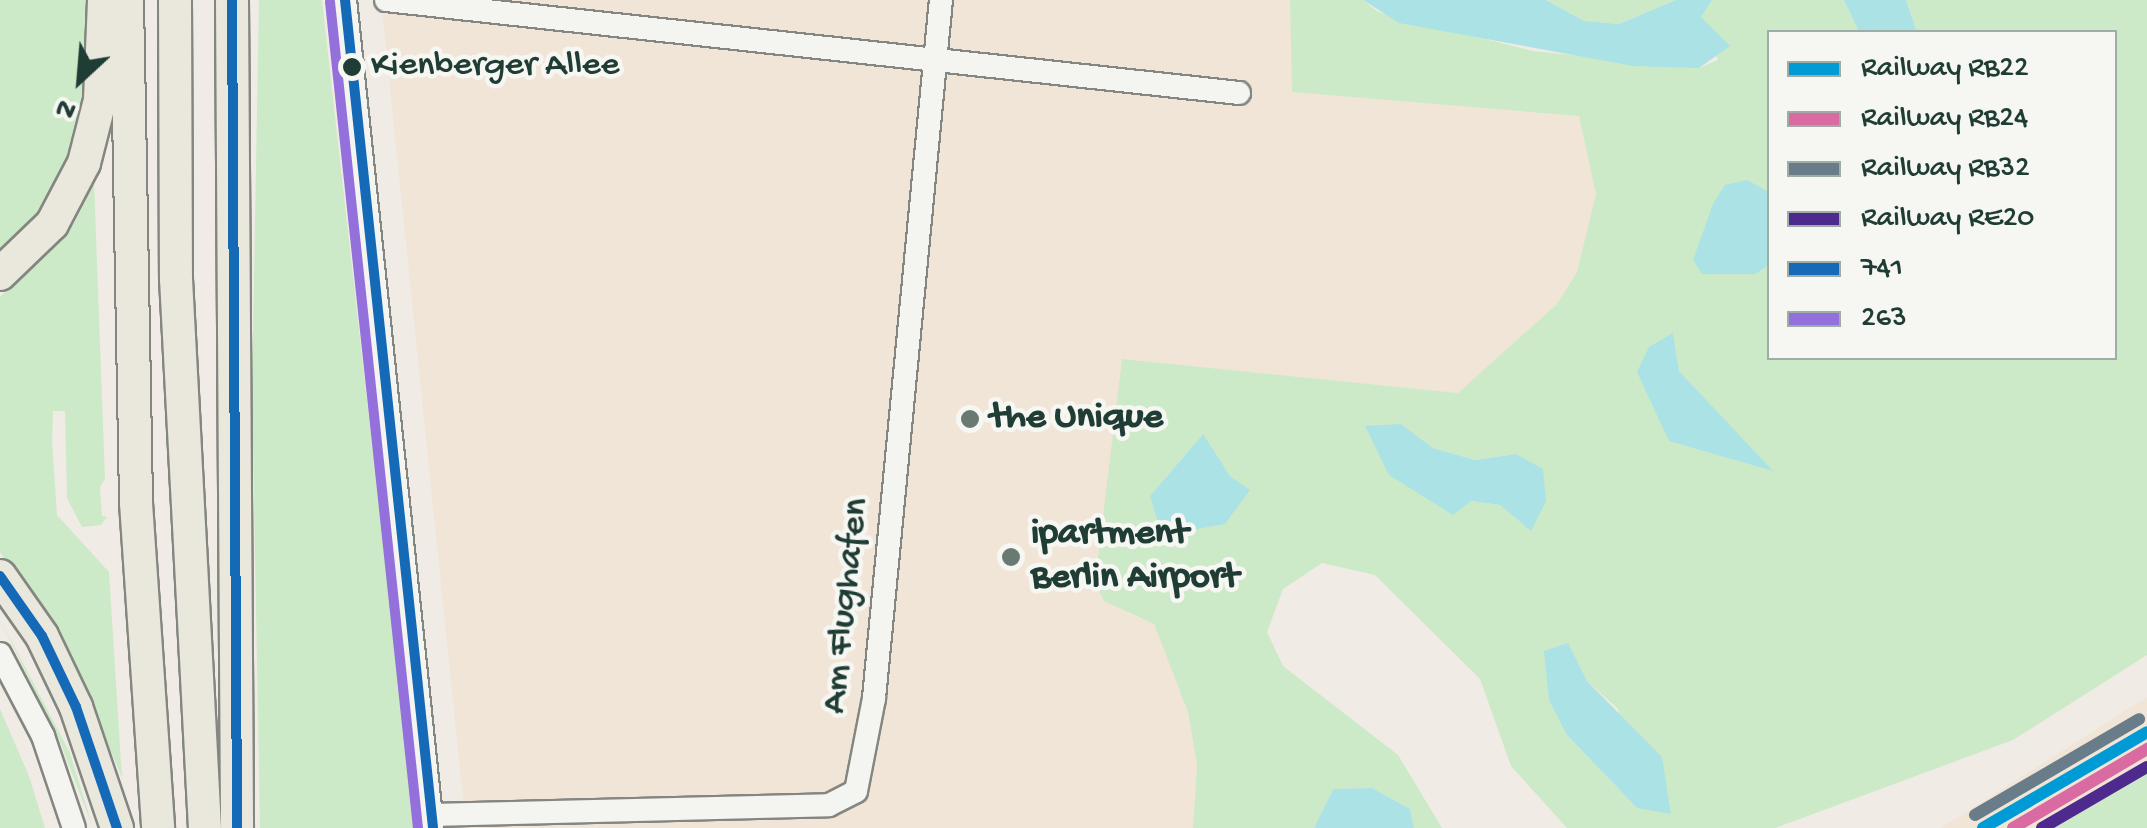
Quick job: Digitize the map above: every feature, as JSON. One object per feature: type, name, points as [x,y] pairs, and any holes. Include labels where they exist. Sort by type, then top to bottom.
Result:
[{"type":"highway","points":[[0,274],[52,224],[84,163],[100,100],[104,0]]},
{"type":"highway","points":[[126,0],[136,503],[158,828]]},
{"type":"highway","points":[[175,0],[177,298],[204,828]]},
{"type":"highway","points":[[232,0],[237,828]]},
{"type":"highway","points":[[0,576],[42,636],[76,707],[117,828]]},
{"type":"street","points":[[344,0],[432,821]]},
{"type":"street","points":[[386,0],[1239,92]]},
{"type":"street","name":"Am Flughafen","points":[[432,821],[829,805],[856,791],[874,698],[941,0]]},
{"type":"street","points":[[0,654],[43,736],[74,828]]},
{"type":"shaded area","points":[[381,0],[1290,0],[1292,92],[1579,115],[1596,194],[1577,272],[1557,304],[1458,393],[1122,359],[1128,614],[1154,623],[1188,712],[1197,765],[1193,828],[466,828]]},
{"type":"shaded area","points":[[2147,697],[2147,764],[2035,828],[1941,828]]},
{"type":"green space","points":[[0,0],[93,0],[87,108],[72,160],[39,218],[0,258]]},
{"type":"green space","points":[[259,0],[322,0],[415,828],[260,828],[252,389]]},
{"type":"green space","points":[[1290,0],[1363,0],[1378,12],[1533,51],[1699,68],[1718,60],[1700,17],[1712,0],[1844,0],[1858,30],[1767,30],[1767,360],[2117,360],[2117,30],[1916,30],[1906,0],[2147,0],[2147,655],[2013,740],[1775,828],[1567,828],[1511,766],[1480,679],[1375,575],[1322,563],[1283,589],[1267,632],[1283,666],[1398,755],[1442,828],[1414,828],[1410,809],[1372,788],[1333,789],[1314,828],[1193,828],[1197,765],[1188,712],[1154,624],[1104,601],[1095,583],[1122,359],[1458,393],[1557,304],[1577,272],[1596,194],[1579,116],[1292,92]],"holes":[[[1673,334],[1679,371],[1770,470],[1669,440]],[[1401,424],[1433,448],[1475,460],[1516,454],[1530,530],[1500,505],[1471,501]],[[1202,435],[1230,476],[1249,490],[1150,496]],[[1568,644],[1587,681],[1618,709],[1637,808],[1567,735]]]},
{"type":"green space","points":[[1546,0],[1676,0],[1619,24],[1584,21]]},
{"type":"green space","points":[[94,182],[105,479],[100,487],[102,516],[107,517],[101,525],[82,527],[67,498],[65,411],[53,411],[52,442],[57,515],[109,572],[122,778],[84,686],[0,552],[0,297],[74,224]]},
{"type":"green space","points":[[0,619],[70,753],[93,828],[60,742]]},
{"type":"green space","points":[[0,709],[29,776],[45,828],[0,828]]},
{"type":"green space","points":[[2147,764],[2147,828],[2035,828]]},
{"type":"water","points":[[1363,0],[1546,0],[1584,21],[1619,24],[1676,0],[1712,0],[1701,17],[1730,46],[1699,68],[1633,66],[1399,23]]},
{"type":"water","points":[[1844,0],[1906,0],[1916,30],[1858,30]]},
{"type":"water","points":[[1747,180],[1767,191],[1767,266],[1755,274],[1702,274],[1693,260],[1713,204],[1725,185]]},
{"type":"water","points":[[1673,333],[1679,371],[1773,471],[1669,441],[1637,372],[1649,347]]},
{"type":"water","points":[[1401,424],[1433,448],[1475,460],[1516,454],[1543,469],[1546,501],[1531,531],[1500,505],[1471,501],[1453,515],[1389,475],[1365,426]]},
{"type":"water","points":[[1203,434],[1230,476],[1250,490],[1225,524],[1162,535],[1150,496]]},
{"type":"water","points":[[1568,643],[1587,681],[1662,757],[1671,814],[1637,808],[1567,735],[1549,700],[1544,651]]},
{"type":"water","points":[[1372,788],[1410,809],[1414,828],[1314,828],[1333,789]]},
{"type":"rail line","name":"RB32","points":[[1975,815],[2139,719]]},
{"type":"rail line","name":"RB22","points":[[1983,828],[2147,732]]},
{"type":"rail line","name":"RB24","points":[[2013,828],[2147,749]]},
{"type":"rail line","name":"RE20","points":[[2042,828],[2147,767]]},
{"type":"transit line","name":"741","points":[[232,0],[237,828]]},
{"type":"transit line","name":"741","points":[[345,0],[433,828]]},
{"type":"transit line","name":"263","points":[[330,2],[418,828]]},
{"type":"transit line","name":"741","points":[[0,576],[42,636],[76,707],[117,828]]},
{"type":"place","name":"Kienberger Allee","points":[[352,67]]},
{"type":"place","name":"the Unique","points":[[970,419]]},
{"type":"place","name":"ipartment Berlin Airport","points":[[1011,557]]}]
